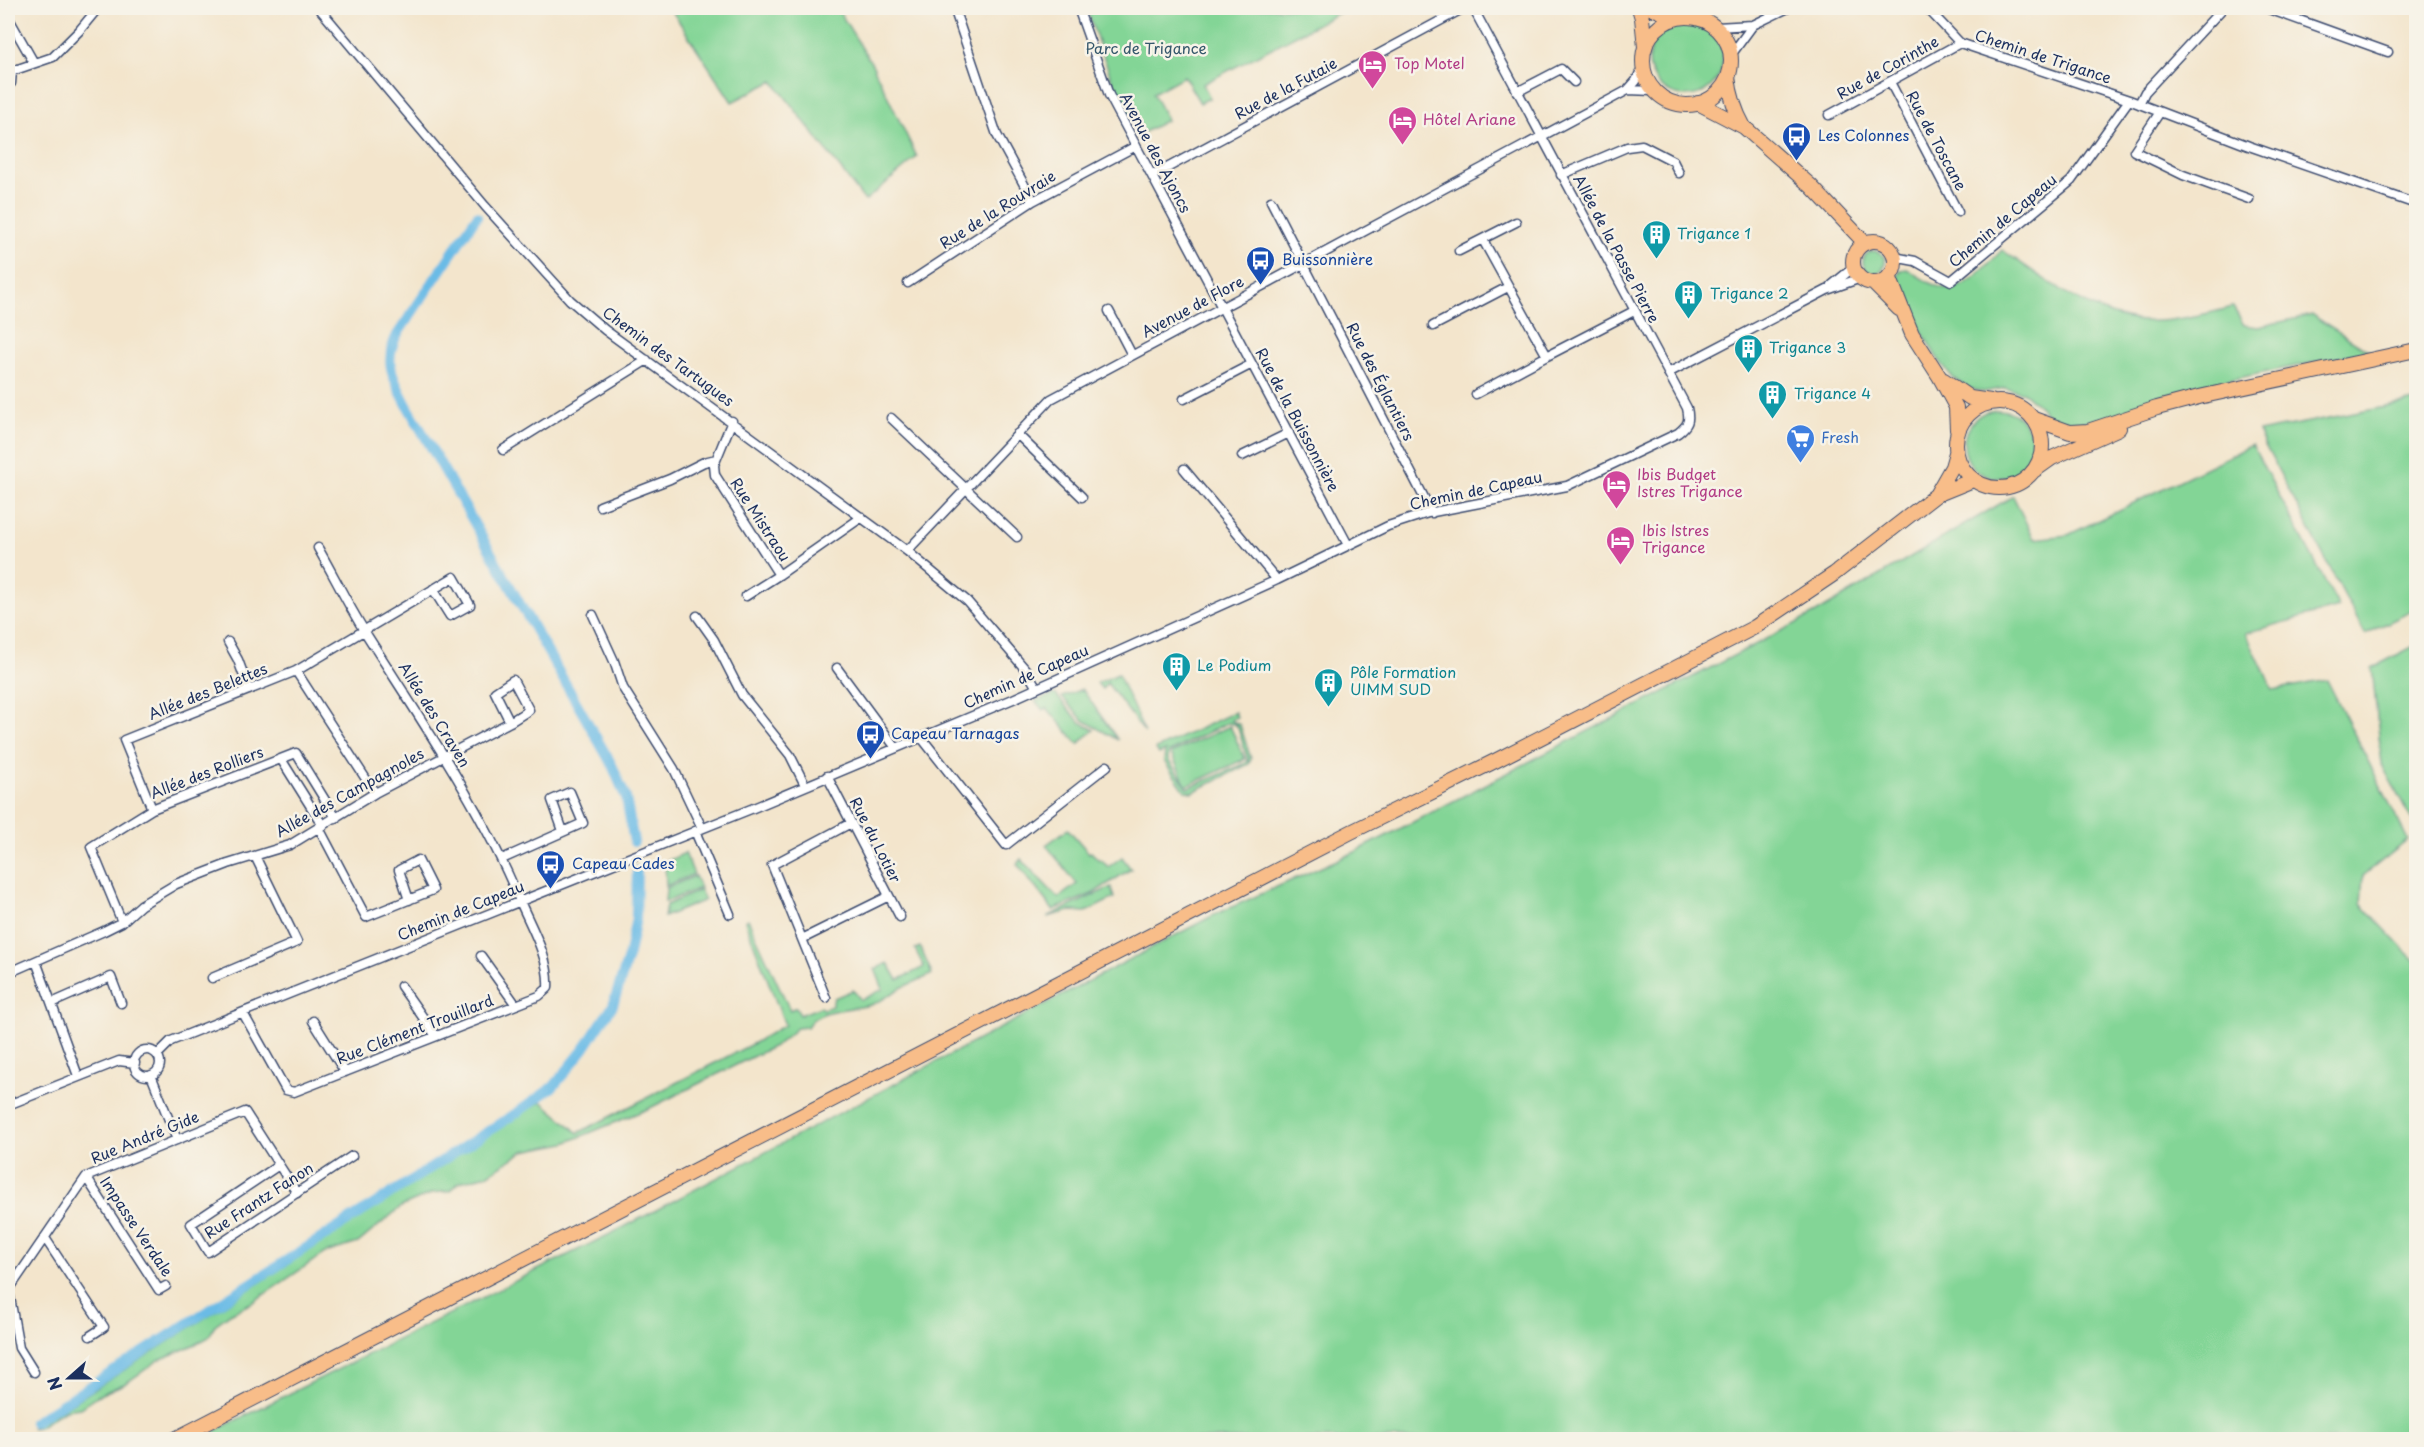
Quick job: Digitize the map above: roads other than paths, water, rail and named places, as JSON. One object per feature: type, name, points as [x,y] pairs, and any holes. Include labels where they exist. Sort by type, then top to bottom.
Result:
[{"type":"main road","points":[[1639,8],[1645,48],[1643,66],[1650,85],[1657,93],[1676,104],[1698,104],[1711,98],[1721,89],[1728,77]]},
{"type":"main road","points":[[1652,8],[1677,18]]},
{"type":"main road","points":[[1645,48],[1657,28],[1677,18],[1691,17],[1704,20],[1716,27],[1728,45],[1731,55],[1728,77],[1729,92],[1744,127]]},
{"type":"main road","points":[[1698,104],[1744,127],[1811,186],[1840,217],[1861,248],[1863,276],[1902,311]]},
{"type":"main road","points":[[1861,248],[1872,242],[1886,245],[1894,256],[1895,264],[1889,276],[1884,280],[1863,276]]},
{"type":"main road","points":[[1889,276],[1912,334],[1956,407],[1956,453],[1952,467],[1936,495]]},
{"type":"main road","points":[[1939,376],[1970,398],[2016,404],[2034,418],[2070,432],[2088,431],[2188,399],[2416,350]]},
{"type":"main road","points":[[1957,433],[1962,421],[1970,412],[1981,405],[1993,402]]},
{"type":"main road","points":[[1956,453],[1960,463],[1973,480],[1985,486],[1998,488],[2012,486],[2024,480],[2052,458],[2112,432],[2141,414]]},
{"type":"main road","points":[[2034,418],[2043,445],[2041,458],[2034,471]]},
{"type":"main road","points":[[173,1440],[1351,832],[1497,760],[1755,627],[1834,574],[1936,495],[1973,480]]},
{"type":"street","points":[[8,84],[11,83],[12,71],[53,57],[80,31],[98,8]]},
{"type":"street","name":"Chemin des Tartugues","points":[[319,8],[485,206],[570,300],[605,330],[907,551],[967,601],[1026,670],[1037,688]]},
{"type":"street","points":[[954,8],[997,135],[1033,201]]},
{"type":"street","name":"Avenue des Ajoncs","points":[[1078,8],[1109,94],[1221,306]]},
{"type":"street","name":"Rue de la Futaie","points":[[1152,176],[1464,8]]},
{"type":"street","name":"Allée de la Passe Pierre","points":[[1473,8],[1668,373]]},
{"type":"street","points":[[1716,27],[1753,25],[1788,8]]},
{"type":"street","name":"Chemin de Trigance","points":[[1927,8],[1960,44],[2129,100],[2248,147],[2416,204]]},
{"type":"street","points":[[2139,104],[2145,92],[2223,8]]},
{"type":"street","points":[[2266,8],[2388,52]]},
{"type":"street","points":[[8,17],[34,63]]},
{"type":"street","points":[[1731,55],[1753,25]]},
{"type":"street","name":"Rue de Corinthe","points":[[1829,115],[1960,44]]},
{"type":"street","name":"Avenue de Flore","points":[[907,551],[1051,399],[1628,90],[1636,81],[1643,66]]},
{"type":"street","points":[[1517,92],[1562,69],[1574,82]]},
{"type":"street","name":"Rue de Toscane","points":[[1890,82],[1958,212]]},
{"type":"street","points":[[1628,90],[1657,93]]},
{"type":"street","name":"Chemin de Capeau","points":[[1894,256],[1915,261],[1952,281],[2071,181],[2129,100]]},
{"type":"street","points":[[2160,112],[2134,151],[2182,175],[2249,198]]},
{"type":"street","points":[[1561,175],[1627,147],[1642,145],[1673,161],[1679,173]]},
{"type":"street","name":"Rue de la Rouvraie","points":[[908,283],[1033,201],[1136,146]]},
{"type":"street","name":"Rue des Églantiers","points":[[1270,201],[1432,513]]},
{"type":"street","points":[[1459,251],[1516,222]]},
{"type":"street","points":[[1483,240],[1547,356]]},
{"type":"street","points":[[1668,373],[1827,290],[1863,276]]},
{"type":"street","points":[[1433,326],[1508,287]]},
{"type":"street","name":"Rue de la Buissonnière","points":[[1221,306],[1348,545]]},
{"type":"street","points":[[1109,310],[1132,355]]},
{"type":"street","points":[[1476,394],[1634,311]]},
{"type":"street","points":[[503,450],[647,360]]},
{"type":"street","points":[[1184,399],[1251,364]]},
{"type":"street","name":"Chemin de Capeau","points":[[157,1055],[171,1041],[698,830],[1037,688],[1277,580],[1388,526],[1432,513],[1567,486],[1678,434],[1688,426],[1687,408],[1668,373]]},
{"type":"street","points":[[891,418],[1017,537]]},
{"type":"street","points":[[600,506],[716,459],[732,421]]},
{"type":"street","points":[[1242,456],[1288,433]]},
{"type":"street","points":[[1017,434],[1082,496]]},
{"type":"street","name":"Rue Mistraou","points":[[716,459],[715,474],[779,575],[862,517]]},
{"type":"street","points":[[1184,469],[1277,580]]},
{"type":"street","name":"Allée des Craven","points":[[318,548],[363,629],[446,756],[501,859],[520,901]]},
{"type":"street","points":[[746,596],[779,575]]},
{"type":"street","name":"Allée des Belettes","points":[[152,809],[124,740],[296,671],[363,629],[433,589],[454,577],[470,605],[450,616],[433,589]]},
{"type":"street","points":[[593,615],[623,688],[674,769],[730,914]]},
{"type":"street","points":[[697,616],[714,640],[741,695],[790,756],[805,785]]},
{"type":"street","points":[[228,642],[238,660],[249,690]]},
{"type":"street","points":[[837,668],[896,748]]},
{"type":"street","points":[[296,671],[375,794]]},
{"type":"street","points":[[513,680],[529,711],[510,722],[495,693],[513,680]]},
{"type":"street","name":"Allée des Campagnoles","points":[[8,973],[122,922],[141,905],[176,884],[290,845],[375,794],[510,722]]},
{"type":"street","points":[[921,737],[1006,845],[1107,766]]},
{"type":"street","name":"Allée des Rolliers","points":[[122,922],[91,847],[152,809],[296,753],[336,818]]},
{"type":"street","name":"Allée des Rolliers","points":[[281,759],[321,827],[366,916],[409,900]]},
{"type":"street","name":"Rue du Lotier","points":[[826,776],[900,917]]},
{"type":"street","points":[[501,859],[583,823],[570,792],[552,800],[564,831]]},
{"type":"street","points":[[826,998],[772,865],[851,824]]},
{"type":"street","points":[[212,978],[297,942],[255,856]]},
{"type":"street","points":[[418,860],[433,890],[409,900],[399,870],[418,860]]},
{"type":"street","points":[[802,939],[889,896]]},
{"type":"street","name":"Rue Clément Trouillard","points":[[243,1013],[285,1090],[294,1092],[539,996],[548,988],[549,973],[520,901]]},
{"type":"street","points":[[482,956],[516,1005]]},
{"type":"street","points":[[36,961],[78,1076]]},
{"type":"street","points":[[52,1003],[111,977],[121,1003]]},
{"type":"street","points":[[401,986],[436,1036]]},
{"type":"street","points":[[313,1021],[345,1072]]},
{"type":"street","points":[[143,1051],[150,1051],[157,1055],[160,1065],[157,1071],[151,1075],[140,1073],[135,1063],[137,1056],[143,1051]]},
{"type":"street","points":[[9,1101],[119,1060],[135,1063]]},
{"type":"street","points":[[151,1075],[177,1140]]},
{"type":"street","name":"Rue André Gide","points":[[8,1292],[86,1177],[245,1112],[279,1164]]},
{"type":"street","name":"Rue Frantz Fanon","points":[[279,1164],[190,1224],[207,1252],[352,1156]]},
{"type":"street","points":[[279,1164],[297,1193]]},
{"type":"street","name":"Impasse Verdale","points":[[86,1177],[159,1290],[166,1286]]},
{"type":"street","points":[[45,1238],[104,1327],[90,1336]]},
{"type":"street","points":[[8,1292],[19,1348],[34,1372]]},
{"type":"waterway","points":[[477,216],[397,335],[391,355],[392,372],[408,407],[612,765],[626,798],[634,842]]},
{"type":"waterway","points":[[34,1422],[518,1112],[554,1086],[584,1049],[613,1005],[629,954],[636,918],[637,871]]},
{"type":"place","name":"Top Motel","points":[[1373,90]]},
{"type":"place","name":"Hôtel Ariane","points":[[1402,146]]},
{"type":"place","name":"Les Colonnes","points":[[1797,162]]},
{"type":"place","name":"Trigance 1","points":[[1656,260]]},
{"type":"place","name":"Buissonnière","points":[[1261,286]]},
{"type":"place","name":"Trigance 2","points":[[1689,320]]},
{"type":"place","name":"Trigance 3","points":[[1748,374]]},
{"type":"place","name":"Trigance 4","points":[[1773,420]]},
{"type":"place","name":"Fresh","points":[[1800,464]]},
{"type":"place","name":"Ibis Budget Istres Trigance","points":[[1616,510]]},
{"type":"place","name":"Ibis Istres Trigance","points":[[1621,566]]},
{"type":"place","name":"Le Podium","points":[[1176,692]]},
{"type":"place","name":"Pôle Formation UIMM SUD","points":[[1329,708]]},
{"type":"place","name":"Capeau Tarnagas","points":[[870,760]]},
{"type":"place","name":"Capeau Cades","points":[[551,890]]},
{"type":"park label","name":"Parc de Trigance","points":[[1146,49]]}]
